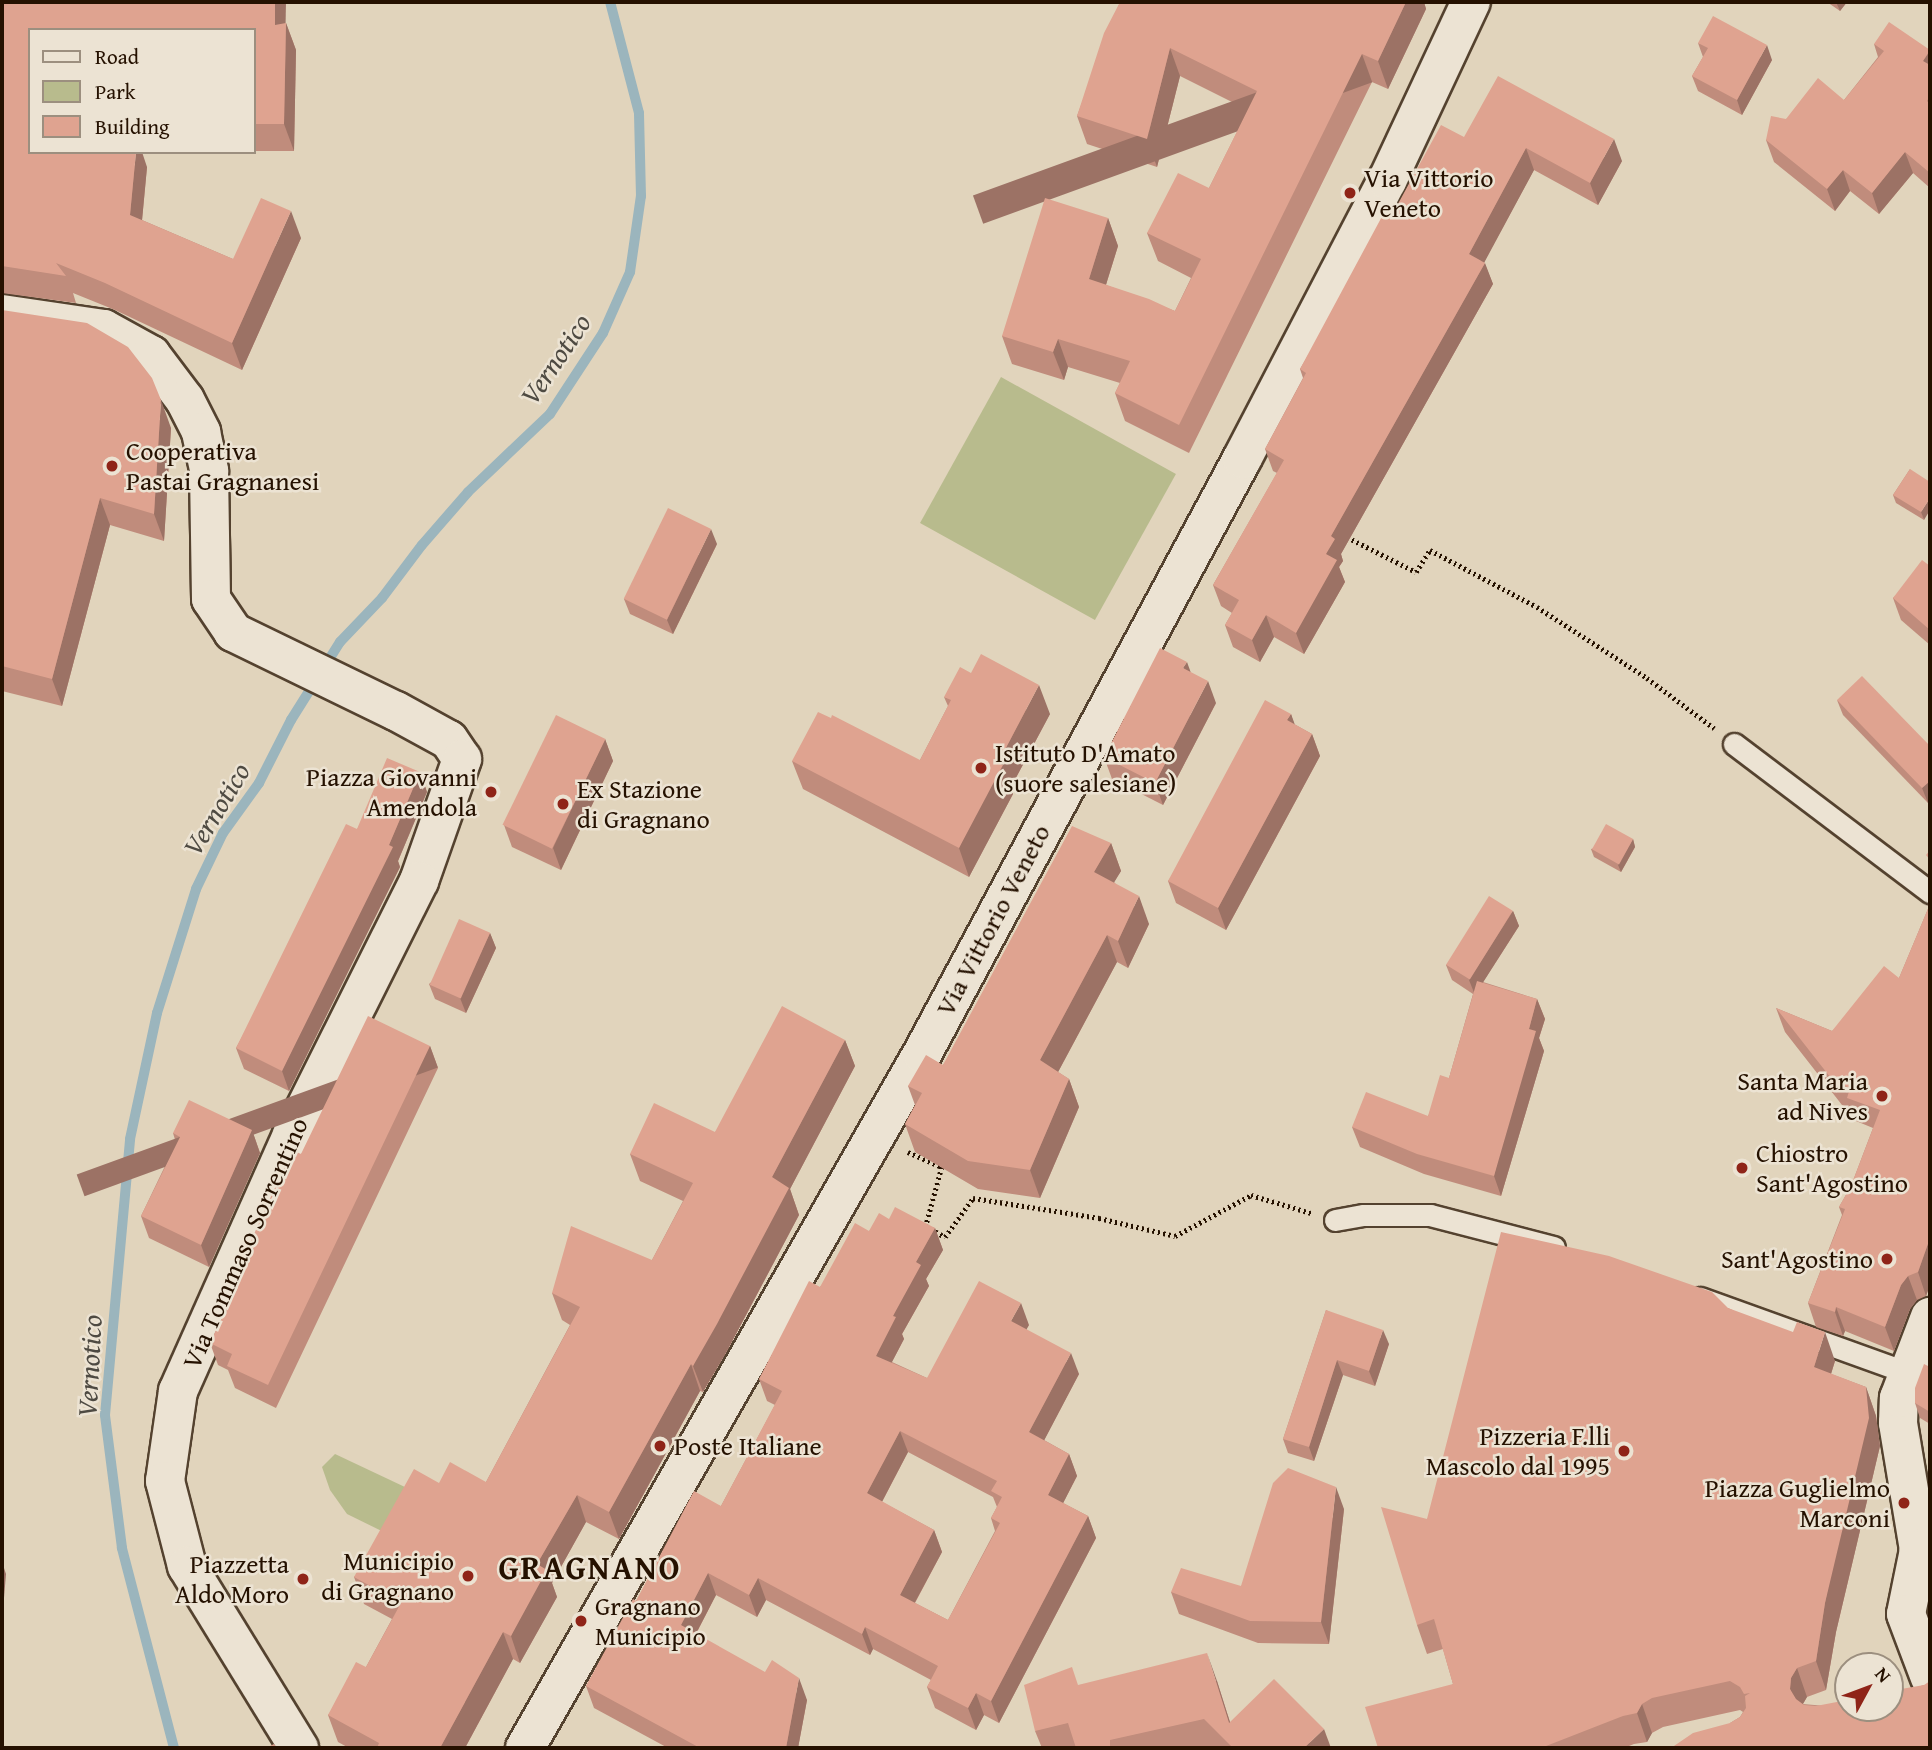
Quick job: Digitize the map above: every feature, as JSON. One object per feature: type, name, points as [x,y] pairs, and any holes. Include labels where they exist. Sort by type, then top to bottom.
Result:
[{"type":"street","name":"Via Vittorio Veneto","points":[[525,1748],[875,1135],[1242,459],[1387,181],[1471,2]]},
{"type":"street","name":"Via Tommaso Sorrentino","points":[[2,314],[104,329],[152,355],[185,400],[201,432],[209,471],[211,599],[233,632],[449,740],[462,759],[419,881],[292,1135],[178,1391],[165,1481],[187,1566],[299,1748]]},
{"type":"street","points":[[1921,1689],[1906,1614],[1925,1547],[1898,1423],[1899,1398],[1923,1344]]},
{"type":"lane","points":[[1734,744],[1930,892]]},
{"type":"lane","points":[[1335,1220],[1364,1215],[1430,1215],[1524,1237],[1577,1255]]},
{"type":"lane","points":[[1681,1291],[1923,1344]]},
{"type":"path","points":[[1342,534],[1416,572],[1430,550],[1527,601],[1647,678],[1734,744]]},
{"type":"path","points":[[875,1135],[942,1167],[926,1226],[945,1237],[973,1198],[1099,1218],[1175,1236],[1251,1195],[1335,1220]]},
{"type":"green space","points":[[1001,377],[1176,474],[1095,620],[920,523]]},
{"type":"green space","points":[[335,1454],[424,1496],[400,1540],[347,1514],[330,1490],[322,1467]]},
{"type":"building","points":[[2,2],[275,2],[275,25],[286,23],[284,124],[256,124],[256,28],[28,28],[28,154],[136,154],[130,215],[233,259],[261,198],[291,211],[232,343],[56,263],[66,276],[2,266]]},
{"type":"building","points":[[1120,2],[1406,2],[1378,61],[1362,54],[1179,425],[1115,393],[1130,361],[1058,339],[1053,352],[1002,336],[1045,198],[1108,218],[1089,279],[1149,299],[1175,311],[1201,259],[1147,233],[1178,173],[1209,188],[1257,91],[1170,48],[1147,139],[1077,116],[1104,33]]},
{"type":"building","points":[[1713,16],[1767,45],[1737,100],[1692,76],[1708,48],[1698,43]]},
{"type":"building","points":[[1889,22],[1930,50],[1923,61],[1930,65],[1930,96],[1927,101],[1930,104],[1930,173],[1905,152],[1872,193],[1843,170],[1827,189],[1766,140],[1771,116],[1786,119],[1818,78],[1844,100],[1884,51],[1874,44]]},
{"type":"building","points":[[1498,76],[1614,139],[1590,183],[1526,148],[1469,254],[1485,263],[1331,536],[1335,539],[1326,554],[1337,560],[1296,633],[1266,615],[1252,640],[1225,625],[1239,600],[1213,585],[1284,460],[1265,449],[1306,373],[1300,369],[1386,209],[1393,213],[1441,125],[1464,137]]},
{"type":"building","points":[[2,310],[87,323],[128,347],[152,378],[161,400],[154,514],[100,498],[52,679],[2,666]]},
{"type":"building","points":[[1910,469],[1930,482],[1930,498],[1921,512],[1893,495]]},
{"type":"building","points":[[668,508],[711,529],[667,620],[624,599]]},
{"type":"building","points":[[1922,560],[1930,566],[1930,630],[1893,598]]},
{"type":"building","points":[[1160,648],[1187,662],[1183,668],[1208,681],[1155,783],[1104,757]]},
{"type":"building","name":"Istituto D'Amato (suore salesiane)","points":[[981,654],[1039,685],[998,763],[1003,765],[959,848],[792,761],[818,712],[831,718],[832,715],[920,760],[951,700],[944,697],[960,667],[971,673]]},
{"type":"building","points":[[1862,676],[1930,746],[1930,781],[1922,788],[1837,700]]},
{"type":"building","points":[[1265,700],[1291,714],[1287,720],[1312,734],[1218,908],[1168,881]]},
{"type":"building","points":[[556,715],[605,739],[552,849],[503,825]]},
{"type":"building","points":[[387,758],[420,772],[389,845],[393,847],[282,1071],[236,1048],[346,824],[357,829]]},
{"type":"building","points":[[1606,824],[1633,839],[1619,864],[1592,849]]},
{"type":"building","points":[[1072,826],[1111,843],[1094,872],[1139,896],[1118,941],[1107,935],[1040,1060],[1069,1079],[1030,1170],[968,1161],[905,1124],[922,1093],[908,1086],[926,1055],[943,1065]]},
{"type":"building","points":[[1489,896],[1513,911],[1470,980],[1446,965]]},
{"type":"building","points":[[1930,904],[1930,1238],[1918,1272],[1908,1276],[1901,1285],[1885,1327],[1836,1307],[1835,1312],[1808,1303],[1845,1209],[1839,1207],[1851,1186],[1880,1110],[1847,1098],[1850,1088],[1834,1082],[1776,1008],[1832,1031],[1884,966],[1899,978]]},
{"type":"building","points":[[459,919],[490,933],[461,999],[430,985]]},
{"type":"building","points":[[1477,981],[1537,999],[1529,1029],[1536,1031],[1494,1176],[1417,1154],[1352,1127],[1366,1092],[1428,1116],[1440,1075],[1449,1078]]},
{"type":"building","points":[[782,1006],[845,1040],[772,1177],[789,1188],[717,1324],[693,1366],[691,1364],[609,1512],[577,1495],[537,1564],[547,1570],[511,1636],[503,1632],[440,1748],[377,1748],[379,1743],[328,1715],[356,1662],[366,1667],[401,1603],[354,1577],[414,1469],[439,1483],[450,1462],[486,1482],[580,1307],[552,1293],[571,1226],[652,1260],[693,1183],[630,1154],[654,1103],[715,1132]]},
{"type":"building","points":[[368,1016],[430,1046],[268,1385],[227,1366],[232,1354],[210,1343],[246,1268],[240,1265],[292,1150],[301,1154]]},
{"type":"building","points":[[189,1100],[252,1130],[201,1245],[141,1216],[180,1137],[173,1133]]},
{"type":"building","points":[[895,1207],[935,1228],[916,1262],[921,1265],[893,1316],[896,1317],[876,1356],[927,1378],[979,1281],[1021,1303],[1011,1321],[1071,1353],[1029,1432],[1069,1454],[1048,1495],[1088,1516],[991,1701],[976,1693],[968,1708],[927,1687],[938,1666],[865,1627],[862,1634],[758,1578],[749,1595],[708,1573],[681,1625],[765,1672],[772,1660],[799,1678],[786,1748],[700,1748],[586,1686],[633,1599],[636,1601],[694,1491],[721,1506],[782,1391],[759,1379],[809,1281],[820,1287],[855,1223],[869,1231],[879,1213],[889,1219]],"holes":[[[900,1431],[997,1481],[991,1491],[1002,1497],[991,1518],[1000,1523],[948,1620],[900,1595],[934,1530],[867,1493]]]},
{"type":"building","points":[[1501,1232],[1609,1256],[1712,1292],[1728,1308],[1793,1332],[1797,1322],[1825,1332],[1814,1367],[1866,1387],[1869,1418],[1825,1603],[1816,1661],[1797,1668],[1791,1678],[1790,1689],[1804,1705],[1834,1703],[1834,1722],[1904,1722],[1904,1689],[1924,1685],[1930,1681],[1930,1748],[1671,1748],[1693,1733],[1730,1723],[1740,1717],[1746,1708],[1745,1696],[1750,1693],[1744,1694],[1740,1687],[1730,1681],[1652,1698],[1642,1704],[1637,1713],[1541,1748],[1378,1748],[1365,1707],[1453,1684],[1434,1619],[1417,1625],[1381,1507],[1427,1519]]},
{"type":"building","points":[[1326,1310],[1383,1330],[1369,1371],[1337,1360],[1309,1447],[1283,1439]]},
{"type":"building","points":[[1924,1364],[1930,1367],[1930,1412],[1915,1403],[1915,1388]]},
{"type":"building","points":[[1288,1468],[1336,1487],[1321,1622],[1250,1621],[1171,1592],[1181,1568],[1241,1586],[1273,1483]]},
{"type":"building","points":[[1207,1653],[1229,1723],[1274,1679],[1324,1729],[1304,1748],[1233,1748],[1204,1719],[1110,1740],[1110,1748],[1076,1748],[1068,1723],[1035,1731],[1024,1685],[1072,1667],[1078,1685]]},
{"type":"waterway","name":"Vernotico","points":[[174,1748],[122,1548],[105,1415],[130,1139],[157,1013],[196,889],[223,833],[259,783],[291,720],[340,642],[382,598],[422,545],[468,492],[550,414],[603,333],[630,272],[641,196],[639,113],[610,2]]},
{"type":"place","name":"Via Vittorio Veneto","points":[[1350,193]]},
{"type":"place","name":"Cooperativa Pastai Gragnanesi","points":[[112,466]]},
{"type":"place","name":"Istituto D'Amato (suore salesiane)","points":[[981,768]]},
{"type":"place","name":"Piazza Giovanni Amendola","points":[[491,792]]},
{"type":"place","name":"Ex Stazione di Gragnano","points":[[563,804]]},
{"type":"place","name":"Santa Maria ad Nives","points":[[1882,1096]]},
{"type":"place","name":"Chiostro Sant'Agostino","points":[[1742,1168]]},
{"type":"place","name":"Sant'Agostino","points":[[1887,1259]]},
{"type":"place","name":"Poste Italiane","points":[[660,1446]]},
{"type":"place","name":"Pizzeria F.lli Mascolo dal 1995","points":[[1624,1451]]},
{"type":"place","name":"Piazza Guglielmo Marconi","points":[[1904,1503]]},
{"type":"place","name":"Municipio di Gragnano","points":[[468,1576]]},
{"type":"place","name":"Piazzetta Aldo Moro","points":[[303,1579]]},
{"type":"place","name":"Gragnano Municipio","points":[[581,1621]]},
{"type":"district","name":"GRAGNANO","points":[[590,1568]]}]
